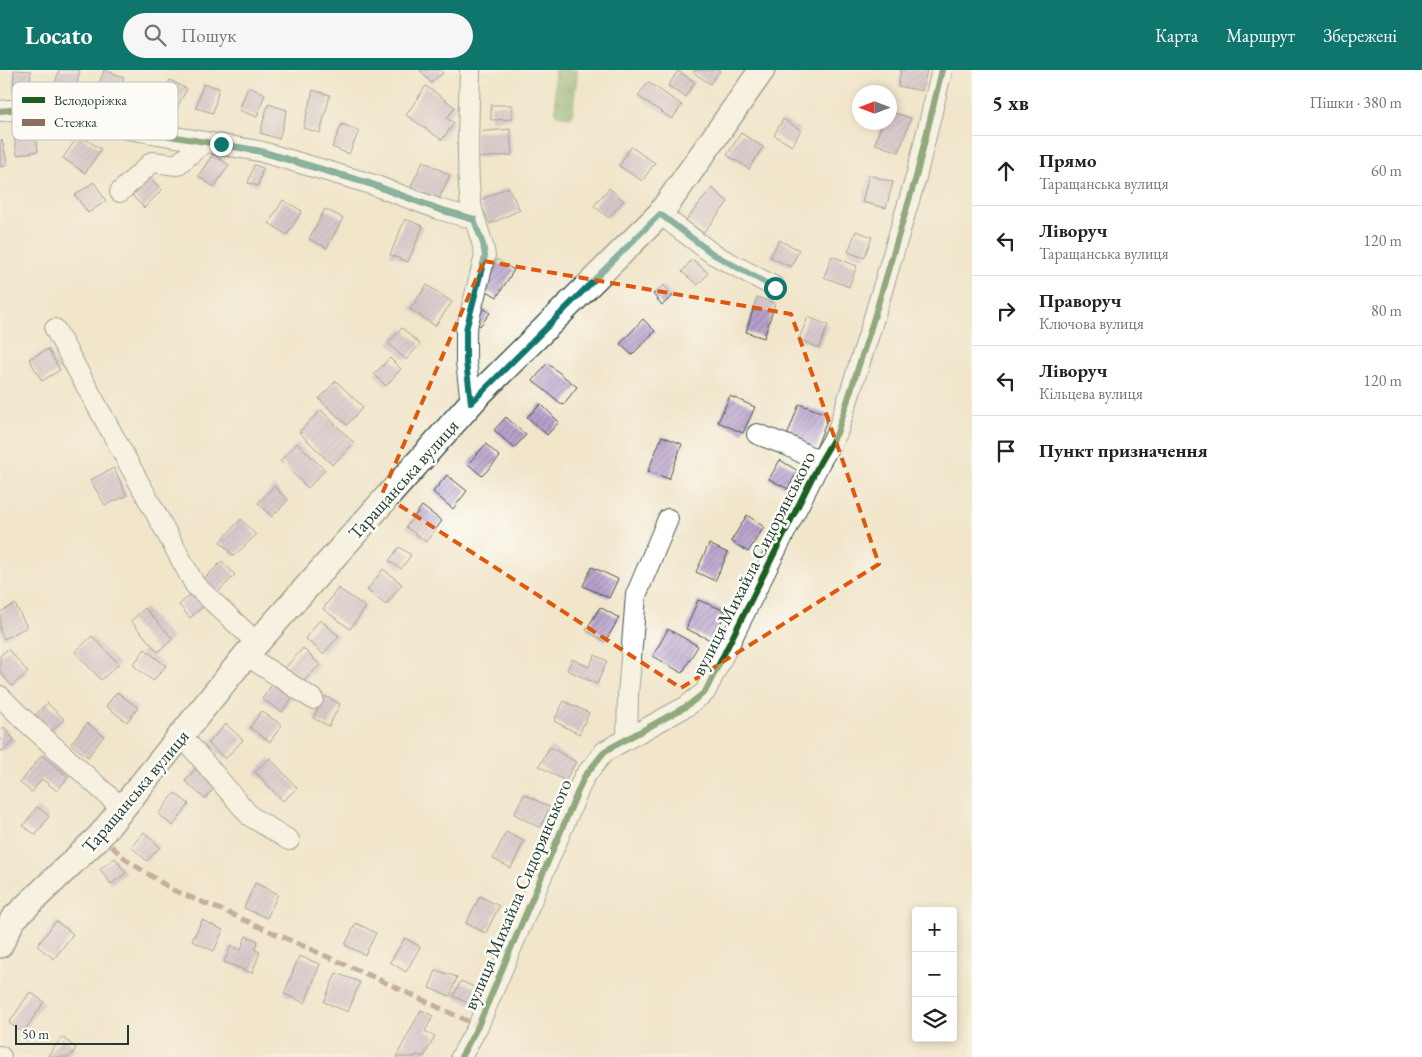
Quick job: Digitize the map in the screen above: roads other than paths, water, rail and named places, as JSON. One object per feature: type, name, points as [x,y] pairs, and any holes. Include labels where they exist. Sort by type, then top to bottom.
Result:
[{"type":"main road","name":"Таращанська вулиця","points":[[0,945],[6,923],[100,836],[252,649],[471,403],[660,214],[762,70]]},
{"type":"street","points":[[470,70],[470,197],[474,220],[483,244],[485,256],[466,330],[466,362],[471,403]]},
{"type":"street","name":"вулиця Михайла Сидорянського","points":[[462,1057],[584,777],[605,751],[687,706],[705,692],[836,433],[870,331],[916,177],[944,72]]},
{"type":"street","points":[[178,138],[259,151],[371,184],[474,220]]},
{"type":"street","points":[[120,192],[152,162],[177,165],[203,143]]},
{"type":"street","points":[[660,214],[713,254],[775,288]]},
{"type":"street","points":[[54,329],[195,584],[252,649],[313,699]]},
{"type":"street","points":[[756,434],[789,446],[820,462]]},
{"type":"street","points":[[627,739],[628,695],[636,595],[668,519]]},
{"type":"street","points":[[0,696],[123,809]]},
{"type":"street","points":[[182,736],[250,816],[289,840]]}]
